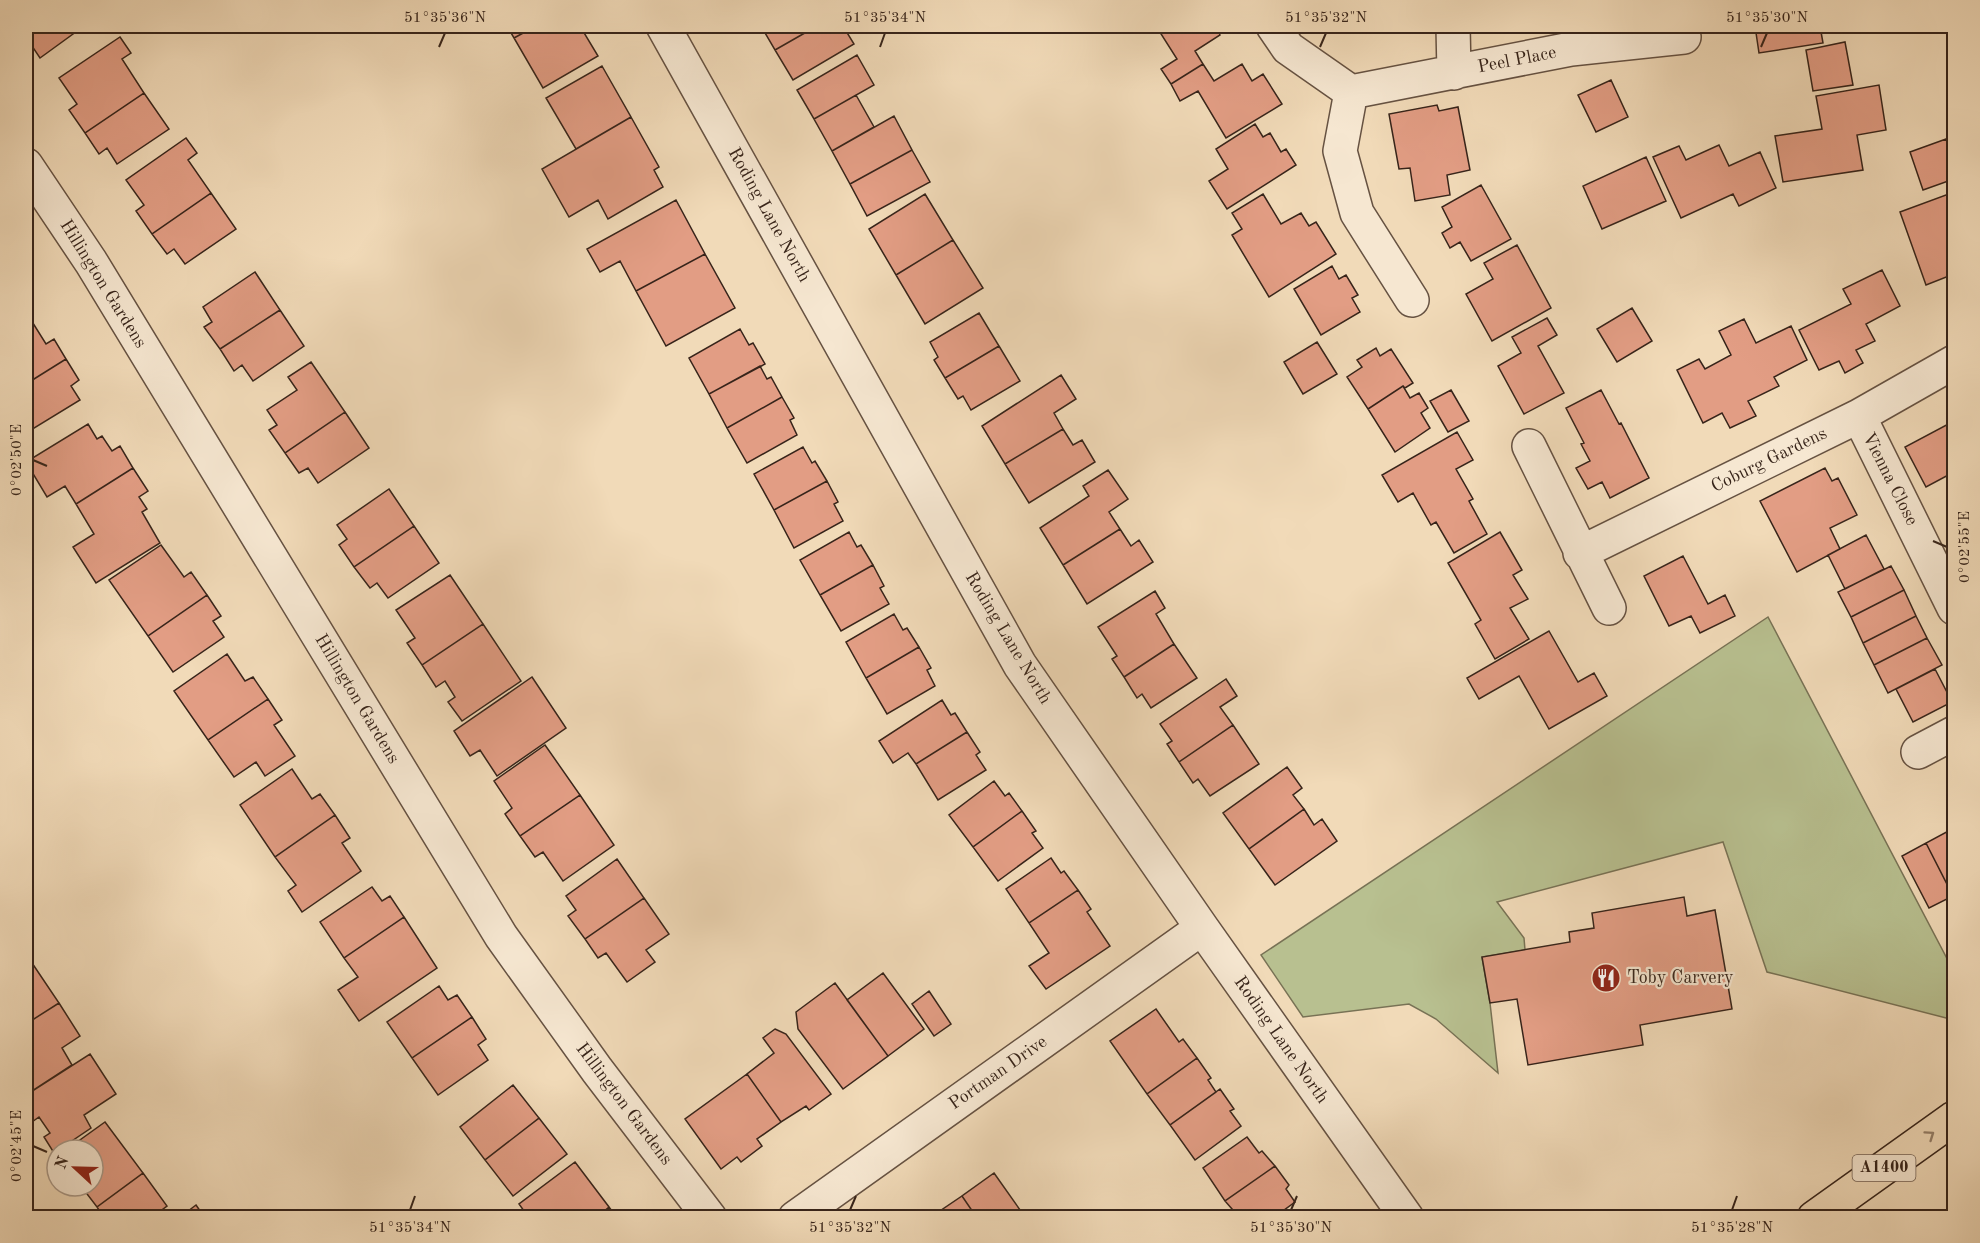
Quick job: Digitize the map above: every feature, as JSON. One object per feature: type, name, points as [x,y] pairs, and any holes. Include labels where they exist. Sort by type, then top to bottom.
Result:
[{"type":"highway","name":"A1400","points":[[1814,1218],[1954,1118]]},
{"type":"street","name":"Roding Lane North","points":[[663,26],[1020,665],[1407,1218]]},
{"type":"street","points":[[1273,26],[1288,48],[1351,93],[1340,151],[1357,213],[1412,300]]},
{"type":"street","points":[[1453,26],[1454,73]]},
{"type":"street","name":"Peel Place","points":[[1351,93],[1571,49],[1684,37]]},
{"type":"street","name":"Hillington Gardens","points":[[26,165],[91,262],[501,936],[597,1070],[710,1218]]},
{"type":"street","name":"Coburg Gardens","points":[[1580,553],[1858,416],[1954,362]]},
{"type":"street","name":"Vienna Close","points":[[1858,416],[1954,605]]},
{"type":"street","points":[[1529,446],[1609,608]]},
{"type":"street","points":[[1918,752],[1954,733]]},
{"type":"street","name":"Portman Drive","points":[[795,1218],[1202,928]]},
{"type":"green space","points":[[1768,617],[1954,972],[1954,1020],[1767,972],[1723,842],[1497,902],[1524,938],[1525,950],[1482,957],[1498,1073],[1436,1019],[1409,1004],[1303,1017],[1261,955]]},
{"type":"building","points":[[26,26],[84,26],[40,58],[30,43],[26,46]]},
{"type":"building","points":[[507,26],[536,26],[514,38]]},
{"type":"building","points":[[536,26],[580,26],[598,56],[543,88],[514,38]]},
{"type":"building","points":[[761,26],[817,26],[775,50]]},
{"type":"building","points":[[817,26],[843,26],[854,44],[793,80],[775,50]]},
{"type":"building","points":[[1156,26],[1215,26],[1220,35],[1195,51],[1203,64],[1171,84],[1161,69],[1177,59]]},
{"type":"building","points":[[1320,26],[1357,26],[1357,29],[1320,28]]},
{"type":"building","points":[[1755,26],[1820,26],[1823,43],[1759,53]]},
{"type":"building","points":[[1945,26],[1954,26],[1954,51]]},
{"type":"building","points":[[120,37],[131,53],[122,59],[144,93],[85,133],[69,110],[77,104],[59,78]]},
{"type":"building","points":[[1845,42],[1853,85],[1813,91],[1806,50]]},
{"type":"building","points":[[857,55],[874,85],[814,119],[797,90]]},
{"type":"building","points":[[1203,64],[1214,81],[1242,64],[1252,81],[1263,74],[1282,104],[1226,138],[1198,91],[1180,101],[1171,84]]},
{"type":"building","points":[[602,66],[631,117],[576,149],[546,98]]},
{"type":"building","points":[[1611,80],[1628,117],[1596,132],[1578,95]]},
{"type":"building","points":[[1879,85],[1886,130],[1857,135],[1863,170],[1783,182],[1775,136],[1822,129],[1816,96]]},
{"type":"building","points":[[144,93],[169,129],[117,164],[107,148],[99,154],[85,133]]},
{"type":"building","points":[[856,95],[874,127],[832,151],[814,119]]},
{"type":"building","points":[[1437,105],[1439,111],[1458,107],[1470,170],[1447,175],[1450,195],[1415,201],[1410,168],[1399,169],[1389,114]]},
{"type":"building","points":[[894,116],[912,150],[850,184],[832,151]]},
{"type":"building","points":[[631,117],[659,167],[654,170],[663,187],[608,219],[598,200],[569,217],[542,169]]},
{"type":"building","points":[[1255,124],[1263,137],[1270,133],[1281,152],[1286,149],[1296,165],[1227,209],[1209,181],[1228,169],[1216,149]]},
{"type":"building","points":[[186,138],[197,153],[188,160],[211,193],[152,234],[136,211],[144,205],[126,180]]},
{"type":"building","points":[[1946,139],[1954,163],[1954,179],[1923,190],[1910,152]]},
{"type":"building","points":[[1719,145],[1729,166],[1760,152],[1776,188],[1739,206],[1733,194],[1681,218],[1653,157],[1679,146],[1686,160]]},
{"type":"building","points":[[912,150],[930,182],[867,216],[850,184]]},
{"type":"building","points":[[1646,157],[1666,201],[1602,229],[1583,186]]},
{"type":"building","points":[[1481,185],[1511,239],[1471,261],[1460,242],[1450,248],[1442,233],[1452,227],[1442,207]]},
{"type":"building","points":[[1954,192],[1954,274],[1926,285],[1900,212]]},
{"type":"building","points":[[211,193],[236,229],[185,264],[174,249],[167,254],[152,234]]},
{"type":"building","points":[[925,194],[953,240],[896,275],[869,229]]},
{"type":"building","points":[[1263,194],[1281,224],[1301,213],[1309,226],[1316,222],[1336,254],[1269,297],[1232,235],[1242,229],[1232,213]]},
{"type":"building","points":[[676,200],[705,254],[636,291],[620,261],[600,272],[587,249]]},
{"type":"building","points":[[953,240],[983,288],[925,324],[896,275]]},
{"type":"building","points":[[1517,245],[1551,308],[1492,341],[1466,294],[1493,279],[1484,263]]},
{"type":"building","points":[[705,254],[735,308],[666,346],[636,291]]},
{"type":"building","points":[[1332,266],[1339,279],[1346,275],[1358,295],[1352,298],[1360,312],[1321,335],[1294,289]]},
{"type":"building","points":[[1882,270],[1900,306],[1866,324],[1875,341],[1856,350],[1863,363],[1845,373],[1839,361],[1819,370],[1799,330],[1851,304],[1843,289]]},
{"type":"building","points":[[255,272],[280,310],[220,349],[204,327],[212,322],[203,307]]},
{"type":"building","points":[[1632,308],[1652,341],[1617,362],[1597,329]]},
{"type":"building","points":[[280,310],[304,346],[253,381],[242,365],[234,371],[220,349]]},
{"type":"building","points":[[26,312],[46,344],[54,339],[66,359],[26,384]]},
{"type":"building","points":[[979,313],[999,346],[945,378],[934,360],[938,357],[930,342]]},
{"type":"building","points":[[1547,318],[1557,335],[1538,346],[1564,393],[1524,414],[1498,366],[1521,353],[1512,337]]},
{"type":"building","points":[[1744,319],[1756,343],[1791,326],[1807,360],[1774,377],[1779,386],[1748,401],[1756,416],[1730,428],[1722,413],[1703,423],[1677,370],[1699,359],[1705,369],[1731,355],[1719,331]]},
{"type":"building","points":[[740,329],[749,345],[753,343],[765,364],[709,394],[689,358]]},
{"type":"building","points":[[1317,342],[1337,374],[1303,394],[1284,362]]},
{"type":"building","points":[[999,346],[1020,381],[971,410],[963,396],[958,399],[945,378]]},
{"type":"building","points":[[1376,348],[1380,356],[1391,349],[1413,383],[1405,388],[1403,386],[1368,409],[1347,377],[1362,367],[1357,360]]},
{"type":"building","points":[[66,359],[79,380],[71,386],[80,400],[31,430],[26,420],[26,384]]},
{"type":"building","points":[[311,362],[345,412],[285,453],[269,430],[277,425],[267,410],[297,390],[288,377]]},
{"type":"building","points":[[760,366],[767,379],[771,377],[782,397],[727,428],[709,394]]},
{"type":"building","points":[[1061,375],[1076,399],[1054,413],[1063,429],[1005,464],[982,426]]},
{"type":"building","points":[[1403,386],[1410,398],[1419,393],[1428,408],[1421,413],[1430,428],[1395,452],[1368,409]]},
{"type":"building","points":[[1451,390],[1469,421],[1448,432],[1430,401]]},
{"type":"building","points":[[1601,390],[1649,478],[1610,498],[1602,482],[1588,489],[1576,468],[1590,461],[1581,444],[1584,443],[1566,408]]},
{"type":"building","points":[[782,397],[794,418],[790,420],[797,435],[747,463],[727,428]]},
{"type":"building","points":[[345,412],[369,448],[318,483],[308,468],[299,473],[285,453]]},
{"type":"building","points":[[1954,421],[1954,472],[1926,487],[1905,447]]},
{"type":"building","points":[[88,424],[97,439],[102,436],[112,451],[120,446],[133,468],[76,504],[65,486],[47,497],[26,462]]},
{"type":"building","points":[[1063,429],[1073,445],[1082,440],[1095,462],[1029,503],[1005,464]]},
{"type":"building","points":[[1457,432],[1473,460],[1456,469],[1473,499],[1469,501],[1487,534],[1454,553],[1436,522],[1431,525],[1413,493],[1398,502],[1382,475]]},
{"type":"building","points":[[803,447],[812,463],[815,461],[827,481],[774,510],[754,474]]},
{"type":"building","points":[[133,468],[148,491],[139,497],[147,509],[142,512],[160,543],[96,583],[73,547],[94,534],[76,504]]},
{"type":"building","points":[[1825,468],[1832,481],[1838,478],[1857,515],[1830,528],[1840,549],[1797,572],[1760,501]]},
{"type":"building","points":[[1108,470],[1128,499],[1109,512],[1120,529],[1063,565],[1040,528],[1089,496],[1083,486]]},
{"type":"building","points":[[827,481],[838,502],[834,504],[843,521],[794,548],[774,510]]},
{"type":"building","points":[[389,489],[414,526],[354,567],[339,545],[347,539],[337,525]]},
{"type":"building","points":[[414,526],[439,563],[388,598],[377,583],[370,588],[354,567]]},
{"type":"building","points":[[1120,529],[1131,546],[1139,540],[1153,562],[1087,604],[1063,565]]},
{"type":"building","points":[[849,532],[857,547],[861,545],[873,565],[820,595],[800,560]]},
{"type":"building","points":[[1500,532],[1522,570],[1513,575],[1528,599],[1510,608],[1529,639],[1495,659],[1475,624],[1481,620],[1448,563]]},
{"type":"building","points":[[1866,535],[1884,569],[1845,589],[1828,555]]},
{"type":"building","points":[[161,545],[184,577],[191,572],[207,595],[148,636],[109,580]]},
{"type":"building","points":[[1683,556],[1708,604],[1725,595],[1735,616],[1700,633],[1691,616],[1669,626],[1644,576]]},
{"type":"building","points":[[873,565],[884,586],[880,588],[889,604],[841,631],[820,595]]},
{"type":"building","points":[[1891,566],[1904,590],[1851,617],[1838,592]]},
{"type":"building","points":[[450,575],[483,624],[422,665],[407,643],[415,638],[396,610]]},
{"type":"building","points":[[1904,590],[1916,616],[1863,643],[1851,617]]},
{"type":"building","points":[[1155,591],[1165,608],[1156,614],[1174,644],[1124,677],[1112,659],[1117,656],[1098,627]]},
{"type":"building","points":[[207,595],[221,616],[213,621],[224,637],[173,672],[148,636]]},
{"type":"building","points":[[894,614],[903,630],[907,628],[919,647],[866,678],[846,642]]},
{"type":"building","points":[[1916,616],[1927,638],[1874,665],[1863,643]]},
{"type":"building","points":[[483,624],[521,681],[462,721],[448,702],[455,697],[445,681],[436,687],[422,665]]},
{"type":"building","points":[[1549,631],[1578,682],[1594,673],[1607,696],[1549,729],[1519,676],[1479,699],[1467,678]]},
{"type":"building","points":[[1927,638],[1942,665],[1888,693],[1874,665]]},
{"type":"building","points":[[1174,644],[1197,678],[1151,708],[1142,694],[1137,698],[1124,677]]},
{"type":"building","points":[[919,647],[931,668],[927,670],[935,686],[887,714],[866,678]]},
{"type":"building","points":[[227,654],[245,681],[253,677],[268,699],[208,740],[174,691]]},
{"type":"building","points":[[1935,669],[1952,702],[1913,722],[1896,689]]},
{"type":"building","points":[[532,677],[566,728],[497,776],[480,750],[470,756],[454,731]]},
{"type":"building","points":[[1226,679],[1237,696],[1220,707],[1233,725],[1179,762],[1167,744],[1172,741],[1160,724]]},
{"type":"building","points":[[268,699],[282,720],[274,725],[295,756],[265,776],[256,762],[234,777],[208,740]]},
{"type":"building","points":[[942,700],[951,715],[955,713],[967,732],[916,764],[908,753],[893,763],[879,741]]},
{"type":"building","points":[[1233,725],[1259,764],[1210,796],[1198,779],[1193,783],[1179,762]]},
{"type":"building","points":[[967,732],[980,752],[976,755],[986,770],[938,800],[916,764]]},
{"type":"building","points":[[545,745],[580,795],[520,836],[505,814],[512,808],[494,781]]},
{"type":"building","points":[[1287,767],[1302,788],[1293,795],[1304,809],[1249,849],[1223,813]]},
{"type":"building","points":[[292,769],[312,799],[320,794],[335,815],[275,857],[240,805]]},
{"type":"building","points":[[994,781],[1005,796],[1009,793],[1022,811],[973,847],[949,815]]},
{"type":"building","points":[[580,795],[614,845],[563,881],[543,852],[535,857],[520,836]]},
{"type":"building","points":[[1304,809],[1314,825],[1322,819],[1337,841],[1275,885],[1249,849]]},
{"type":"building","points":[[1022,811],[1036,831],[1032,833],[1043,848],[998,881],[973,847]]},
{"type":"building","points":[[335,815],[350,838],[342,843],[361,871],[302,912],[288,891],[296,885],[275,857]]},
{"type":"building","points":[[1954,828],[1954,895],[1953,896],[1926,843]]},
{"type":"building","points":[[1926,843],[1953,896],[1929,908],[1902,856]]},
{"type":"building","points":[[1051,858],[1061,873],[1064,871],[1078,890],[1029,923],[1006,889]]},
{"type":"building","points":[[617,859],[644,898],[585,939],[568,916],[576,910],[566,896]]},
{"type":"building","points":[[372,887],[382,901],[390,896],[404,917],[344,958],[320,922]]},
{"type":"building","points":[[1078,890],[1091,909],[1087,912],[1110,946],[1046,989],[1029,966],[1049,953],[1029,923]]},
{"type":"building","name":"Toby Carvery","points":[[1684,897],[1687,916],[1715,910],[1732,1009],[1640,1025],[1643,1045],[1528,1065],[1517,999],[1490,1003],[1482,957],[1570,942],[1569,932],[1594,928],[1592,913]]},
{"type":"building","points":[[644,898],[669,934],[646,950],[655,962],[627,982],[606,953],[598,958],[585,939]]},
{"type":"building","points":[[404,917],[437,968],[359,1021],[338,990],[358,977],[344,958]]},
{"type":"building","points":[[28,957],[59,1003],[26,1024],[26,958]]},
{"type":"building","points":[[883,973],[924,1029],[888,1056],[847,1000]]},
{"type":"building","points":[[835,983],[888,1056],[843,1089],[798,1029],[796,1012]]},
{"type":"building","points":[[439,986],[448,1000],[457,995],[472,1017],[412,1058],[387,1022]]},
{"type":"building","points":[[929,991],[951,1024],[934,1036],[912,1004]]},
{"type":"building","points":[[59,1003],[80,1036],[62,1048],[72,1065],[26,1095],[26,1024]]},
{"type":"building","points":[[1156,1009],[1179,1042],[1183,1039],[1197,1058],[1147,1094],[1110,1041]]},
{"type":"building","points":[[472,1017],[486,1039],[478,1045],[488,1060],[438,1095],[412,1058]]},
{"type":"building","points":[[775,1029],[786,1034],[831,1094],[809,1110],[806,1106],[781,1122],[747,1074],[774,1053],[763,1038]]},
{"type":"building","points":[[90,1054],[116,1094],[84,1115],[91,1128],[76,1138],[45,1139],[44,1137],[50,1133],[39,1117],[32,1122],[26,1112],[26,1095]]},
{"type":"building","points":[[1197,1058],[1211,1078],[1208,1080],[1216,1092],[1170,1125],[1147,1094]]},
{"type":"building","points":[[747,1074],[781,1122],[757,1139],[762,1146],[741,1162],[737,1157],[721,1169],[685,1119]]},
{"type":"building","points":[[513,1085],[539,1118],[485,1160],[460,1127]]},
{"type":"building","points":[[1220,1089],[1234,1109],[1230,1111],[1241,1126],[1195,1160],[1170,1125]]},
{"type":"building","points":[[539,1118],[567,1154],[513,1196],[485,1160]]},
{"type":"building","points":[[105,1122],[143,1173],[97,1207],[90,1198],[105,1198],[105,1138],[83,1138]]},
{"type":"building","points":[[1247,1137],[1259,1153],[1262,1151],[1275,1166],[1225,1201],[1203,1168]]},
{"type":"building","points":[[575,1162],[609,1207],[596,1218],[529,1218],[519,1204]]},
{"type":"building","points":[[1275,1166],[1289,1185],[1286,1189],[1295,1202],[1273,1218],[1220,1218],[1232,1209],[1225,1201]]},
{"type":"building","points":[[143,1173],[167,1206],[151,1218],[104,1218],[97,1207]]},
{"type":"building","points":[[994,1173],[1024,1218],[977,1218],[962,1196]]},
{"type":"building","points":[[962,1196],[977,1218],[936,1218],[934,1215]]},
{"type":"building","points":[[196,1205],[205,1218],[179,1218]]},
{"type":"building","points":[[609,1207],[617,1218],[596,1218]]},
{"type":"place","name":"Toby Carvery","points":[[1606,978]]}]
